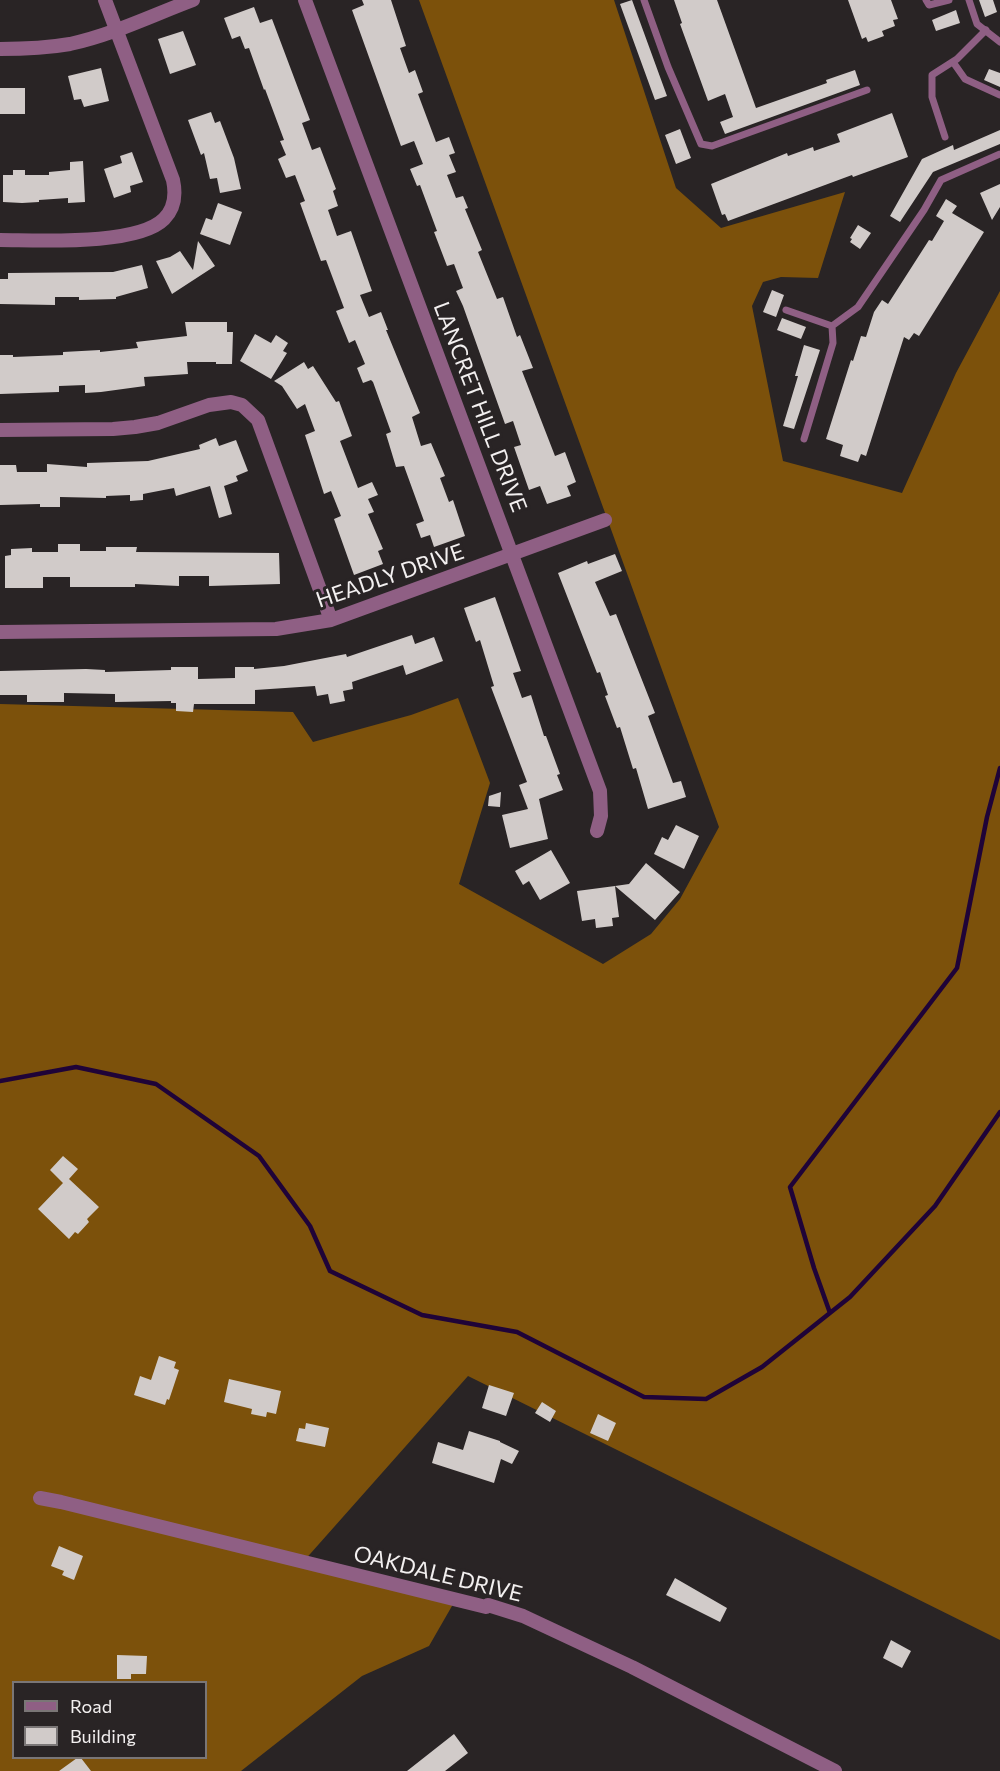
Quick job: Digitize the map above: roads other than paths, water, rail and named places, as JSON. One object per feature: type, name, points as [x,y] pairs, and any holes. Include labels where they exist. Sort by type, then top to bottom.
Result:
[{"type":"street","points":[[0,240],[93,239],[121,236],[156,225],[170,211],[175,200],[173,180],[105,0]]},
{"type":"street","points":[[0,49],[26,49],[70,44],[193,0]]},
{"type":"street","name":"LANCRET HILL DRIVE","points":[[305,0],[600,791],[601,816],[597,831]]},
{"type":"street","points":[[0,430],[113,429],[158,423],[220,402],[242,405],[258,420],[331,620]]},
{"type":"street","name":"HEADLY DRIVE","points":[[0,632],[276,629],[331,620],[605,520]]},
{"type":"street","name":"OAKDALE DRIVE","points":[[40,1498],[488,1605],[524,1616],[632,1667],[835,1771]]},
{"type":"lane","points":[[644,0],[668,67],[701,144],[712,146],[867,90]]},
{"type":"lane","points":[[926,0],[929,5],[949,0]]},
{"type":"lane","points":[[969,0],[977,24],[1000,42]]},
{"type":"lane","points":[[945,136],[932,97],[932,75],[953,62],[986,30]]},
{"type":"lane","points":[[953,62],[965,79],[1000,94]]},
{"type":"lane","points":[[832,326],[858,307],[924,210],[941,180],[1000,154]]},
{"type":"lane","points":[[786,310],[832,326]]},
{"type":"lane","points":[[804,439],[833,343],[832,326]]},
{"type":"waterway","points":[[830,1313],[790,1187],[957,968],[987,817],[1000,768]]},
{"type":"waterway","points":[[0,1081],[76,1067],[156,1084],[259,1156],[310,1226],[330,1271],[422,1315],[517,1332],[644,1397],[706,1399],[762,1367],[850,1297],[935,1206],[1000,1112]]}]
